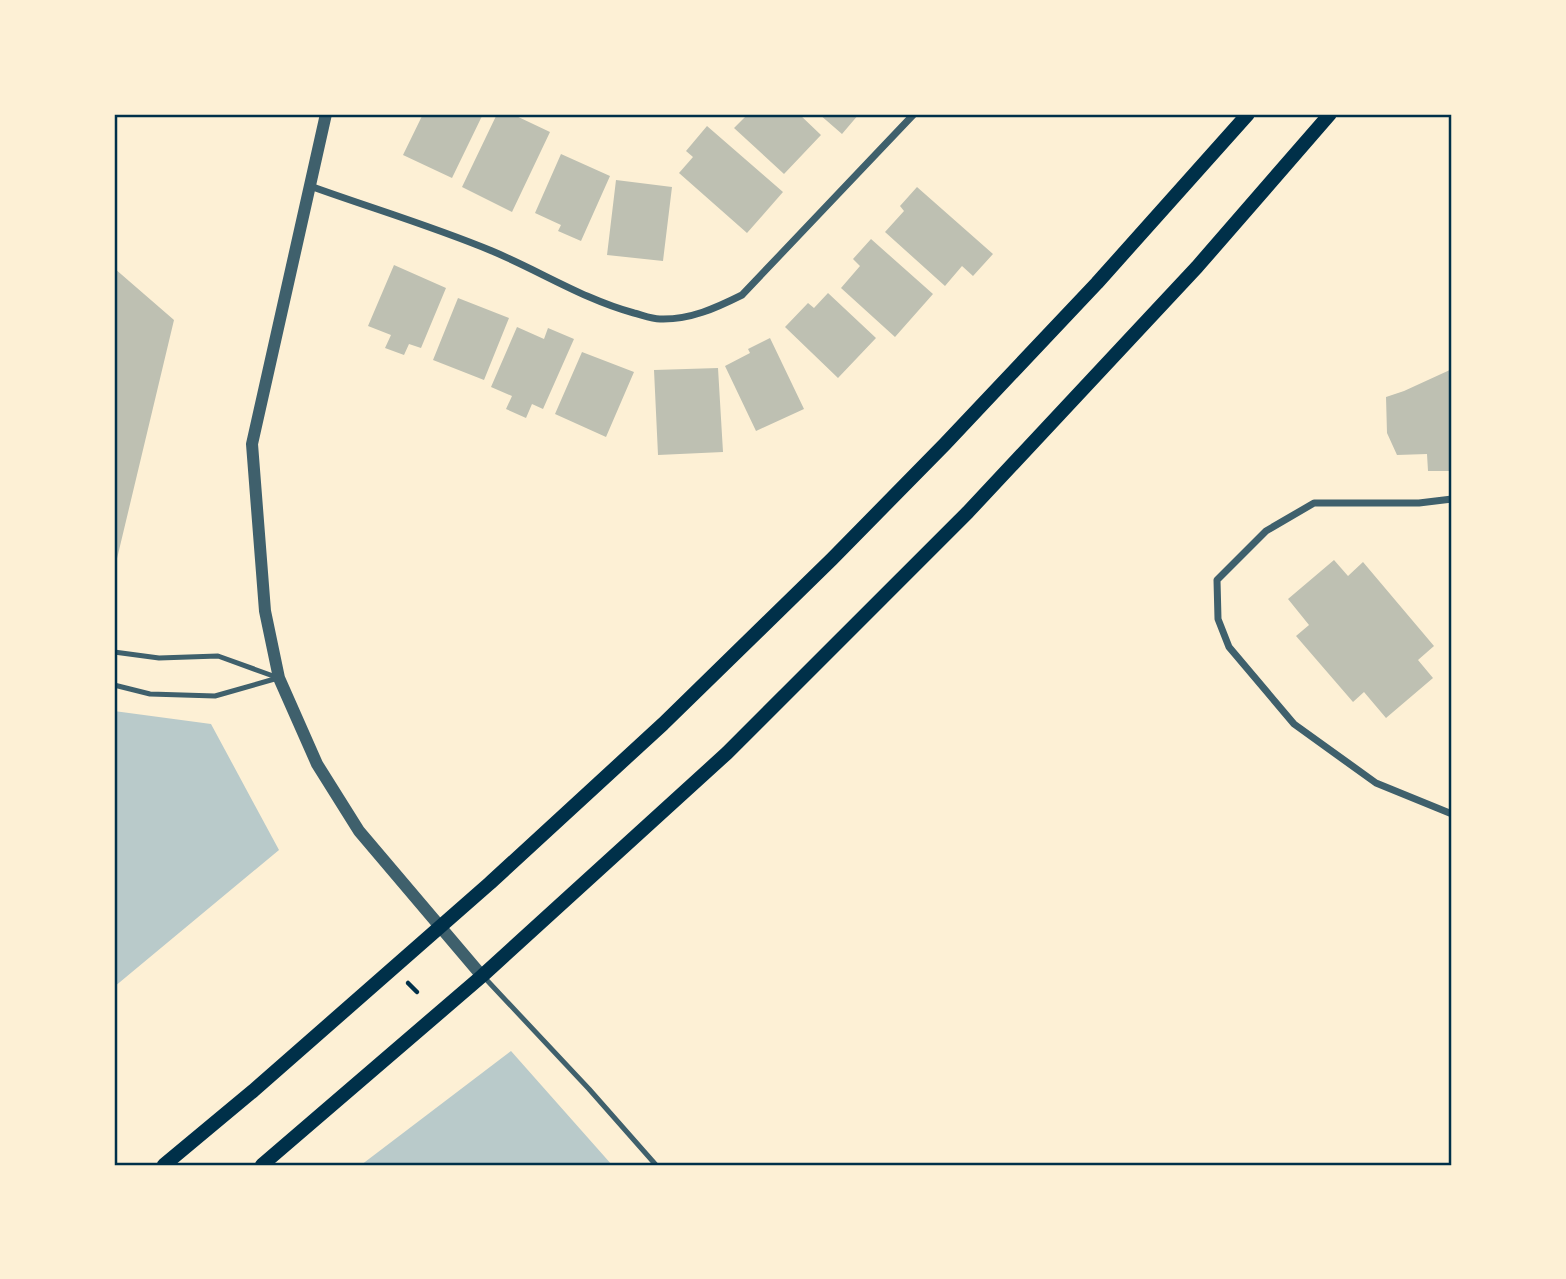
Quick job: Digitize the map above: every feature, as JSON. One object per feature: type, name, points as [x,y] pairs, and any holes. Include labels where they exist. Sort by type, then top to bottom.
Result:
[{"type":"main road","points":[[164,1165],[263,1082],[648,739],[945,444],[1097,284],[1248,114]]},
{"type":"main road","points":[[262,1165],[482,976],[727,753],[968,512],[1197,267],[1330,114]]},
{"type":"street","points":[[326,114],[252,444],[265,611],[279,678],[317,764],[352,821],[482,976]]},
{"type":"street","points":[[310,186],[431,227],[495,253],[571,290],[622,309],[658,319],[689,317],[714,309],[742,295],[914,114]]},
{"type":"street","points":[[1452,499],[1419,503],[1314,503],[1266,531],[1217,580],[1217,619],[1229,647],[1294,724],[1376,783],[1452,814]]},
{"type":"lane","points":[[114,652],[159,658],[218,656],[279,678]]},
{"type":"lane","points":[[114,685],[150,694],[215,696],[279,678]]},
{"type":"lane","points":[[482,976],[589,1089],[656,1165]]},
{"type":"path","points":[[407,982],[417,992]]},
{"type":"shaded area","points":[[114,711],[211,724],[279,850],[114,987]]},
{"type":"shaded area","points":[[511,1051],[612,1165],[361,1165]]},
{"type":"building","points":[[423,114],[483,114],[452,178],[403,155]]},
{"type":"building","points":[[497,114],[512,114],[550,132],[512,212],[462,187]]},
{"type":"building","points":[[748,114],[799,114],[821,135],[784,174],[734,128]]},
{"type":"building","points":[[819,114],[859,114],[842,134]]},
{"type":"building","points":[[707,126],[783,192],[747,233],[679,173],[693,157],[686,151]]},
{"type":"building","points":[[561,154],[610,176],[581,241],[558,231],[561,225],[535,213]]},
{"type":"building","points":[[616,180],[672,187],[663,261],[607,255]]},
{"type":"building","points":[[917,187],[993,254],[973,276],[962,266],[945,286],[885,232],[904,211],[900,206]]},
{"type":"building","points":[[871,239],[933,294],[895,337],[841,288],[860,266],[853,259]]},
{"type":"building","points":[[394,265],[446,288],[421,348],[409,344],[404,355],[385,348],[391,335],[368,326]]},
{"type":"building","points":[[114,268],[174,320],[115,567],[114,567]]},
{"type":"building","points":[[828,293],[876,338],[838,378],[785,327],[808,303],[814,308]]},
{"type":"building","points":[[458,298],[509,318],[484,380],[433,360]]},
{"type":"building","points":[[517,327],[544,339],[548,328],[574,339],[543,409],[532,404],[526,418],[506,409],[512,396],[491,387]]},
{"type":"building","points":[[770,338],[804,409],[756,431],[725,366],[750,353],[748,349]]},
{"type":"building","points":[[582,352],[634,372],[606,437],[555,414]]},
{"type":"building","points":[[718,368],[723,452],[658,455],[654,370]]},
{"type":"building","points":[[1452,369],[1452,471],[1428,471],[1427,454],[1397,455],[1387,433],[1386,397]]},
{"type":"building","points":[[1334,560],[1348,576],[1363,562],[1434,646],[1418,660],[1433,678],[1386,718],[1364,692],[1353,702],[1296,636],[1309,625],[1288,599]]}]
